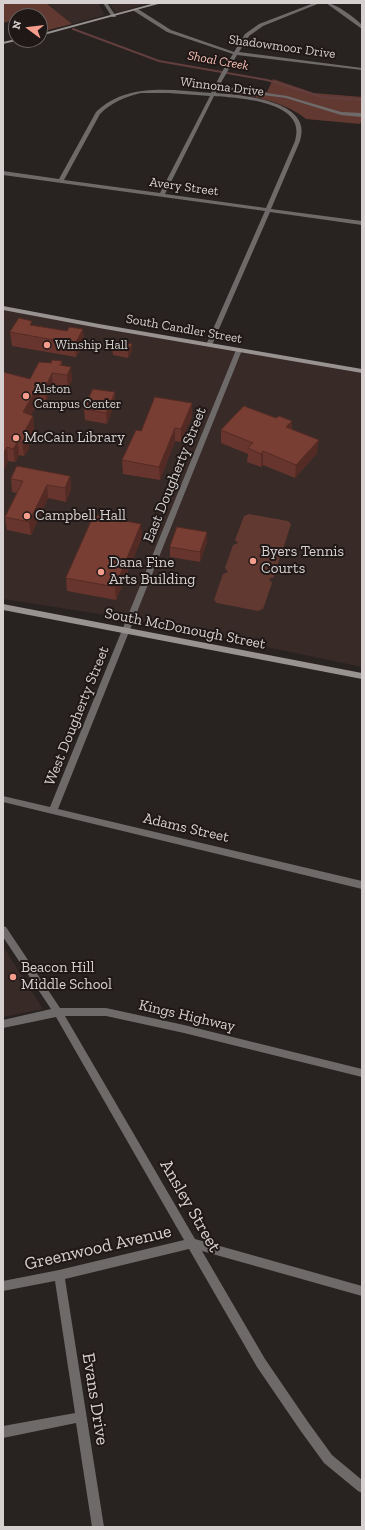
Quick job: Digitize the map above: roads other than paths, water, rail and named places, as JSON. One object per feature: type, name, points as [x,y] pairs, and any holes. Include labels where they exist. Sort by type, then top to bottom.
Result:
[{"type":"main road","points":[[48,33],[160,3]]},
{"type":"main road","name":"South Candler Street","points":[[3,308],[362,371]]},
{"type":"main road","name":"South McDonough Street","points":[[3,607],[362,676]]},
{"type":"street","points":[[105,3],[114,16]]},
{"type":"street","points":[[162,195],[234,54],[247,35],[261,25],[318,3]]},
{"type":"street","points":[[328,3],[355,21],[362,28]]},
{"type":"street","name":"Shadowmoor Drive","points":[[136,10],[169,31],[234,54],[362,69]]},
{"type":"street","points":[[217,87],[287,97],[341,112],[362,115]]},
{"type":"street","name":"Winnona Drive","points":[[61,181],[98,113],[106,104],[122,96],[141,92],[160,91],[245,98],[273,104],[287,111],[295,118],[300,127],[295,148],[209,345]]},
{"type":"street","name":"Avery Street","points":[[3,173],[362,223]]},
{"type":"street","name":"East Dougherty Street","points":[[126,631],[239,350]]},
{"type":"street","name":"West Dougherty Street","points":[[53,811],[126,631]]},
{"type":"street","name":"Adams Street","points":[[3,799],[362,885]]},
{"type":"street","name":"Ansley Street","points":[[3,930],[58,1012],[262,1363],[328,1459],[362,1487]]},
{"type":"street","name":"Kings Highway","points":[[3,1024],[58,1012],[106,1012],[184,1029],[362,1073]]},
{"type":"street","name":"Greenwood Avenue","points":[[3,1286],[59,1275],[191,1243],[362,1291]]},
{"type":"street","name":"Evans Drive","points":[[59,1275],[98,1527]]},
{"type":"street","points":[[3,1432],[80,1418]]},
{"type":"waterway","name":"Shoal Creek","points":[[73,29],[159,61],[267,80],[322,97],[362,100]]},
{"type":"place","name":"Winship Hall","points":[[47,345]]},
{"type":"place","name":"Alston Campus Center","points":[[26,396]]},
{"type":"place","name":"McCain Library","points":[[16,438]]},
{"type":"place","name":"Campbell Hall","points":[[27,516]]},
{"type":"place","name":"Byers Tennis Courts","points":[[253,561]]},
{"type":"place","name":"Dana Fine Arts Building","points":[[101,572]]},
{"type":"place","name":"Beacon Hill Middle School","points":[[13,977]]}]
